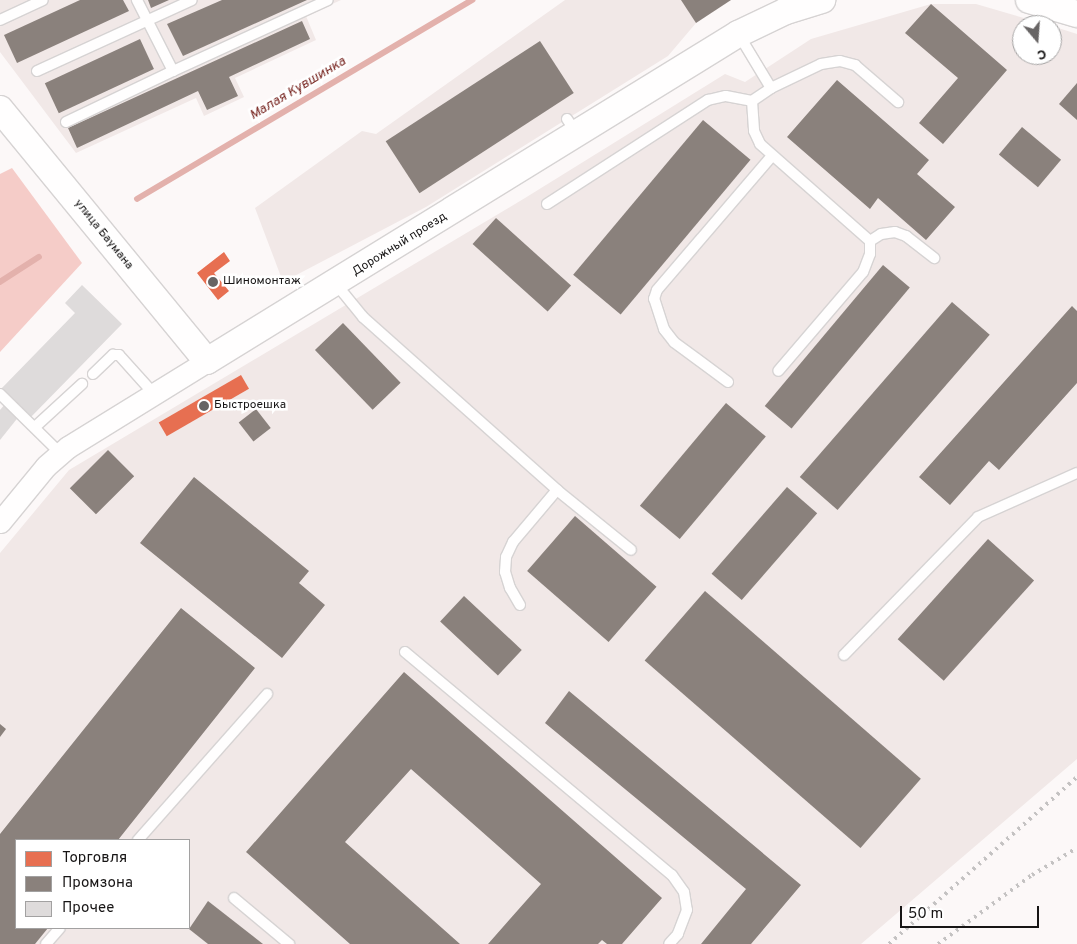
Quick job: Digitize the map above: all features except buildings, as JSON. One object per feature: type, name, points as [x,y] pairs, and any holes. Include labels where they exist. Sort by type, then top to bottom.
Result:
[{"type":"street","name":"Дорожный проезд","points":[[0,522],[46,466],[61,454],[207,361],[336,284],[572,127],[738,34],[786,11],[822,0]]},
{"type":"street","points":[[1029,0],[1077,14]]},
{"type":"street","name":"улица Баумана","points":[[0,109],[207,361]]},
{"type":"lane","points":[[0,20],[43,0]]},
{"type":"lane","points":[[137,0],[173,71]]},
{"type":"lane","points":[[37,71],[192,0]]},
{"type":"lane","points":[[66,122],[328,0]]},
{"type":"lane","points":[[738,34],[771,88]]},
{"type":"lane","points":[[546,204],[708,100],[726,96],[752,101],[771,88],[821,64],[840,61],[855,65],[898,102]]},
{"type":"lane","points":[[752,101],[754,131],[760,144],[771,157],[870,241],[870,254],[863,272],[778,371]]},
{"type":"lane","points":[[728,382],[674,342],[664,330],[654,299],[657,290],[771,157]]},
{"type":"lane","points":[[870,241],[881,234],[895,232],[906,236],[934,258]]},
{"type":"lane","points":[[336,284],[363,318],[557,490],[631,550]]},
{"type":"lane","points":[[93,374],[113,355],[119,355],[154,394]]},
{"type":"lane","points":[[35,427],[82,384]]},
{"type":"lane","points":[[0,394],[61,454]]},
{"type":"lane","points":[[844,655],[978,517],[1077,473]]},
{"type":"lane","points":[[520,605],[510,588],[506,572],[506,557],[513,542],[557,490]]},
{"type":"lane","points":[[405,652],[672,875],[684,892],[687,910],[678,934],[669,944]]},
{"type":"lane","points":[[139,839],[267,694]]},
{"type":"lane","points":[[234,898],[289,944]]},
{"type":"lane","points":[[46,944],[59,929]]},
{"type":"shaded area","points":[[0,0],[341,0],[306,16],[316,40],[235,78],[244,97],[204,116],[196,98],[76,153],[0,52]]},
{"type":"shaded area","points":[[565,0],[731,0],[696,23],[668,56],[426,207],[283,282],[255,208],[362,131],[376,134]]},
{"type":"shaded area","points":[[931,4],[976,4],[1014,15],[1012,15],[1012,65],[1062,65],[1062,29],[1077,34],[1077,759],[861,944],[0,944],[0,553],[69,470],[525,198],[725,74],[745,82],[811,39]]},
{"type":"shaded area","points":[[12,168],[82,263],[0,352],[0,174]]},
{"type":"waterway","name":"Малая Кувшинка","points":[[137,199],[472,0]]},
{"type":"waterway","name":"Малая Кувшинка","points":[[0,282],[39,257]]},
{"type":"railway","points":[[889,944],[1077,777]]},
{"type":"railway","points":[[938,944],[1032,875],[1077,848]]},
{"type":"place","name":"Шиномонтаж","points":[[213,282]]},
{"type":"place","name":"Быстроешка","points":[[204,406]]}]
